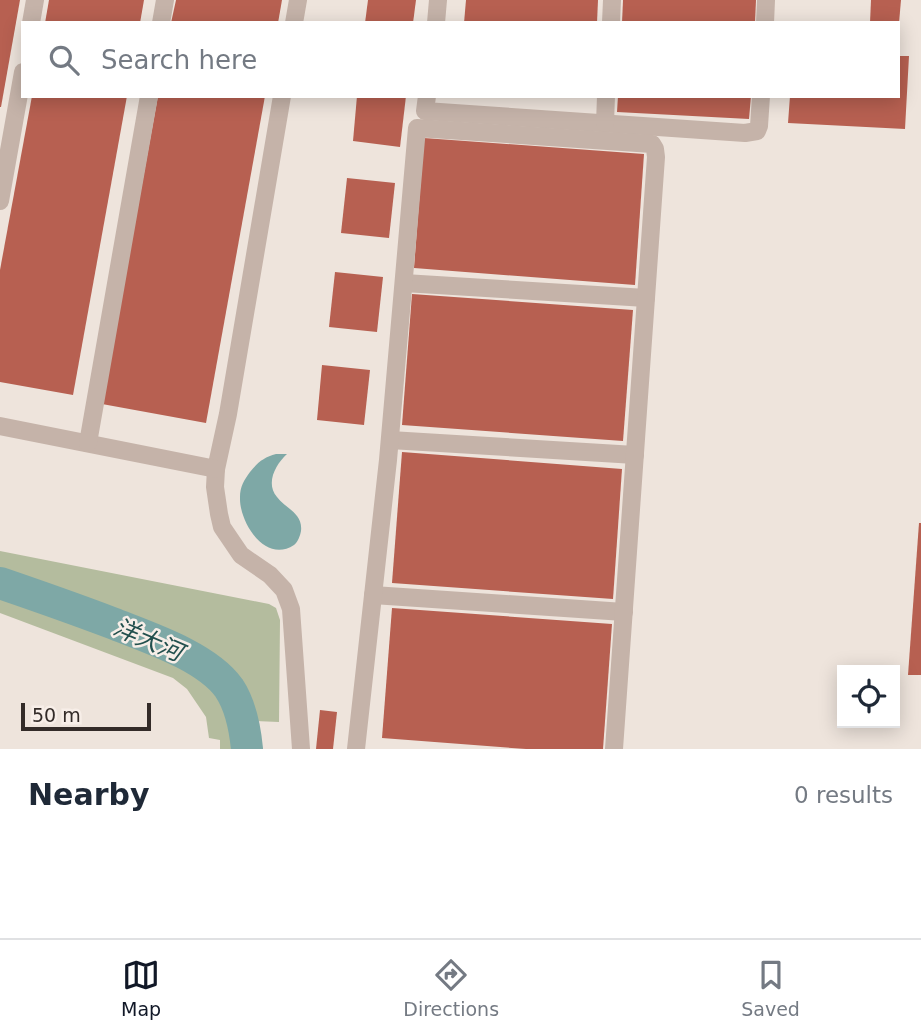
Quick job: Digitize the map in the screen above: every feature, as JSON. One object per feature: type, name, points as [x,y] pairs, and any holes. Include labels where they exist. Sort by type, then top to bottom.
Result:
[{"type":"lane","points":[[32,21],[35,0]]},
{"type":"lane","points":[[161,21],[165,0]]},
{"type":"lane","points":[[294,21],[298,0]]},
{"type":"lane","points":[[436,21],[438,0]]},
{"type":"lane","points":[[611,21],[612,0]]},
{"type":"lane","points":[[765,21],[766,0]]},
{"type":"lane","points":[[0,201],[21,83]]},
{"type":"lane","points":[[88,443],[149,98]]},
{"type":"lane","points":[[282,98],[215,487],[222,527],[241,555],[270,575],[284,590],[291,609],[301,749]]},
{"type":"lane","points":[[427,98],[425,111],[745,133],[757,131],[761,98]]},
{"type":"lane","points":[[605,123],[606,98]]},
{"type":"lane","points":[[356,749],[390,440],[417,128],[652,144],[655,149],[614,749]]},
{"type":"lane","points":[[404,283],[646,299]]},
{"type":"lane","points":[[0,426],[216,469]]},
{"type":"lane","points":[[390,440],[635,456]]},
{"type":"lane","points":[[373,595],[624,612]]},
{"type":"green space","points":[[0,551],[269,604],[276,608],[280,620],[279,722],[255,721],[253,749],[220,749],[220,740],[209,738],[206,717],[187,689],[173,678],[0,613]]},
{"type":"water","points":[[276,454],[287,454],[273,474],[274,492],[297,515],[301,525],[297,542],[283,549],[273,549],[256,538],[244,518],[240,497],[246,478],[258,463]]},
{"type":"building","points":[[0,0],[20,0],[1,107],[0,107]]},
{"type":"building","points":[[49,0],[144,0],[140,21],[45,21]]},
{"type":"building","points":[[176,0],[282,0],[278,21],[171,21]]},
{"type":"building","points":[[368,0],[416,0],[413,21],[365,21]]},
{"type":"building","points":[[466,0],[598,0],[597,21],[464,21]]},
{"type":"building","points":[[623,0],[756,0],[755,21],[622,21]]},
{"type":"building","points":[[871,0],[901,0],[899,21],[870,21]]},
{"type":"building","points":[[900,56],[909,56],[905,129],[788,123],[790,98],[900,98]]},
{"type":"building","points":[[32,98],[127,98],[73,395],[0,382],[0,270]]},
{"type":"building","points":[[158,98],[265,98],[206,423],[102,404]]},
{"type":"building","points":[[357,98],[406,98],[400,147],[353,141]]},
{"type":"building","points":[[618,98],[751,98],[749,119],[617,112]]},
{"type":"building","points":[[424,138],[644,154],[635,285],[414,268]]},
{"type":"building","points":[[347,178],[395,183],[389,238],[341,233]]},
{"type":"building","points":[[335,272],[383,277],[377,332],[329,327]]},
{"type":"building","points":[[412,294],[633,310],[623,441],[402,425]]},
{"type":"building","points":[[322,365],[370,370],[364,425],[317,420]]},
{"type":"building","points":[[402,452],[622,469],[613,599],[392,583]]},
{"type":"building","points":[[919,523],[921,675],[908,675]]},
{"type":"building","points":[[392,608],[612,624],[603,749],[526,749],[382,738]]},
{"type":"building","points":[[320,710],[337,712],[333,749],[316,749]]},
{"type":"waterway","name":"洋大河","points":[[0,583],[142,635],[206,666],[229,688],[237,702],[247,749]]}]
